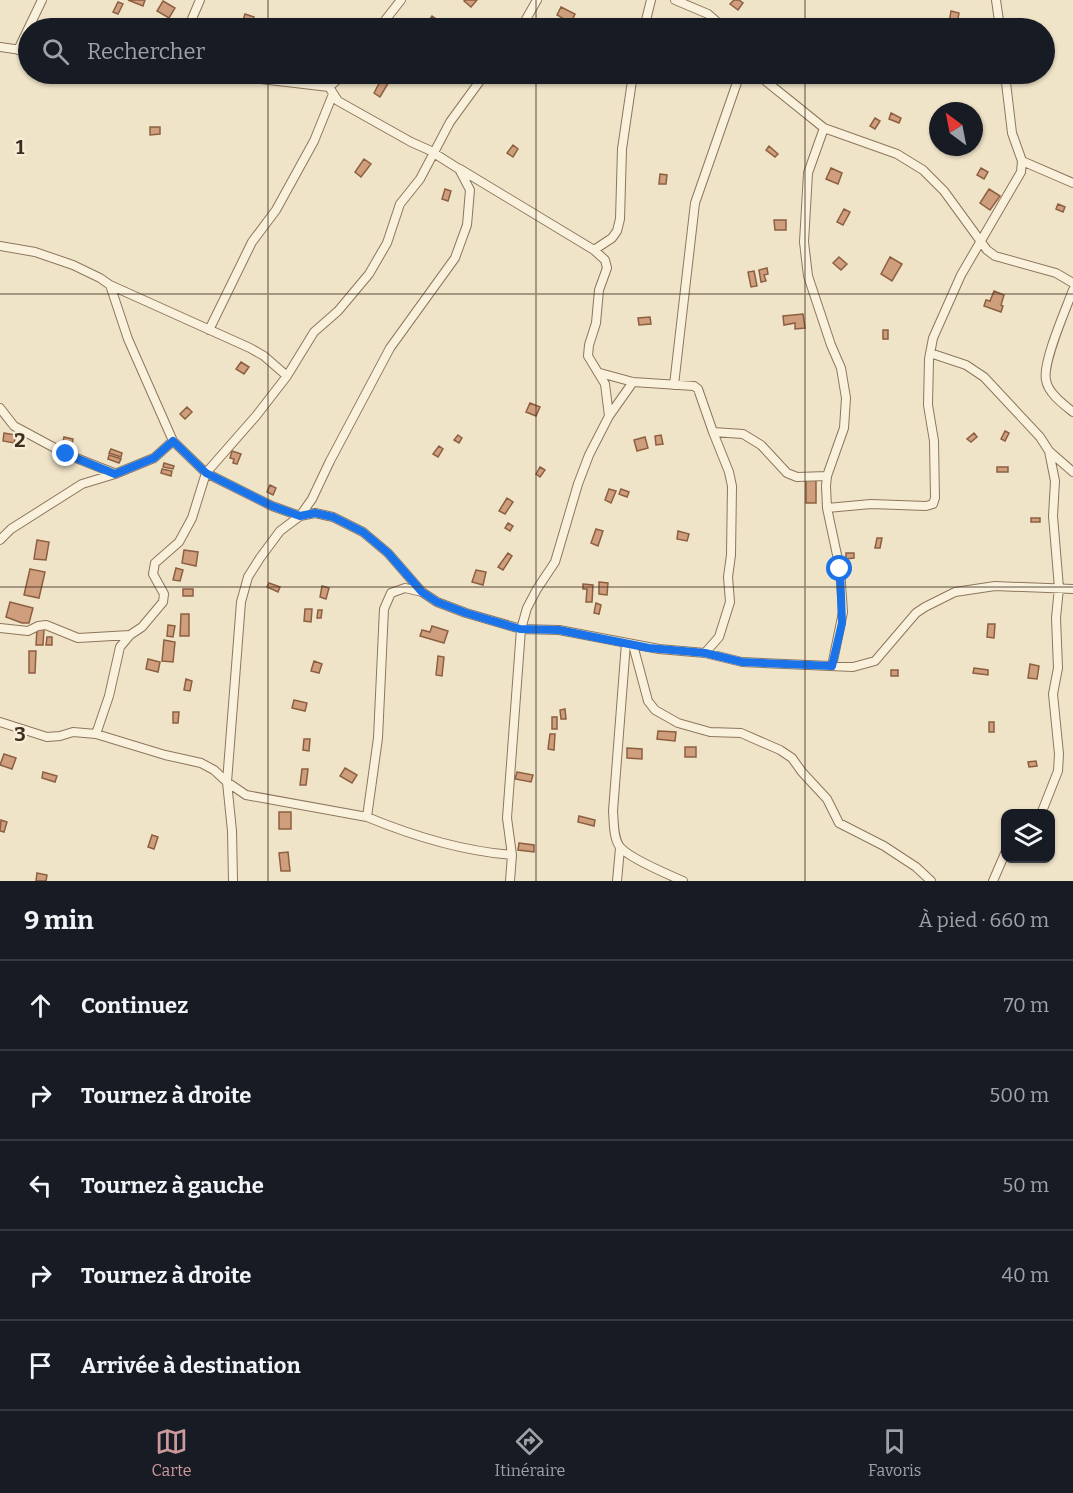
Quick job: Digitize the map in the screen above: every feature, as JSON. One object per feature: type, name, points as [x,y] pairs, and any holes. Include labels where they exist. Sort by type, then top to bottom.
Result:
[{"type":"street","points":[[33,18],[42,0]]},
{"type":"street","points":[[192,18],[200,0]]},
{"type":"street","points":[[387,18],[401,0]]},
{"type":"street","points":[[527,18],[537,0]]},
{"type":"street","points":[[646,18],[651,0]]},
{"type":"street","points":[[675,0],[713,18]]},
{"type":"street","points":[[996,0],[999,18]]},
{"type":"street","points":[[0,47],[18,50]]},
{"type":"street","points":[[284,84],[331,91],[338,101],[434,153],[594,250],[605,260],[607,267],[599,290],[596,323],[588,356],[605,384],[609,416]]},
{"type":"street","points":[[209,330],[252,242],[276,210],[314,141],[331,91],[336,84]]},
{"type":"street","points":[[96,734],[109,696],[120,647],[130,635],[142,627],[163,602],[164,594],[153,574],[155,563],[179,542],[192,518],[206,473],[256,416],[287,376],[314,332],[338,311],[369,274],[387,243],[400,204],[420,178],[466,98],[477,84]]},
{"type":"street","points":[[594,250],[612,238],[619,225],[622,149],[632,84]]},
{"type":"street","points":[[674,385],[695,202],[711,162],[720,128],[736,84]]},
{"type":"street","points":[[769,84],[824,128],[897,154],[923,170],[945,191],[987,250],[995,256],[1056,273],[1073,282]]},
{"type":"street","points":[[827,508],[871,504],[926,506],[933,504],[935,498],[934,453],[928,405],[930,353],[940,318],[981,240],[1021,172],[1022,161],[1012,133],[1006,84]]},
{"type":"street","points":[[824,128],[808,173],[804,242],[808,276],[841,368],[846,398],[844,428],[827,476],[827,508],[840,569],[843,612],[832,666]]},
{"type":"street","points":[[1022,161],[1073,183]]},
{"type":"street","points":[[233,881],[232,831],[227,782],[241,602],[248,577],[280,531],[300,516],[312,499],[330,460],[390,348],[455,258],[467,225],[470,201],[470,190],[459,169]]},
{"type":"street","points":[[0,246],[35,252],[73,265],[110,285],[264,356],[287,376]]},
{"type":"street","points":[[110,285],[128,339],[173,441],[206,473],[272,506],[300,516],[315,513],[333,517],[363,532],[388,553],[422,592]]},
{"type":"street","points":[[1073,290],[1046,366],[1046,381],[1060,402],[1073,412]]},
{"type":"street","points":[[930,353],[966,365],[984,377],[1040,437],[1049,451],[1073,471]]},
{"type":"street","points":[[600,373],[633,382],[698,388],[729,471],[732,486],[731,555],[728,577],[730,602],[719,637],[705,653]]},
{"type":"street","points":[[510,881],[512,855],[507,818],[520,629],[532,598],[555,562],[585,465],[609,416],[633,382]]},
{"type":"street","points":[[0,408],[14,426],[66,454],[115,474]]},
{"type":"street","points":[[713,432],[743,434],[761,445],[787,473],[798,477],[827,476]]},
{"type":"street","points":[[0,540],[11,529],[82,484],[115,474],[154,458],[173,441]]},
{"type":"street","points":[[1043,809],[1058,771],[1058,737],[1053,694],[1058,668],[1056,618],[1059,588],[1053,516],[1055,481],[1049,451]]},
{"type":"street","points":[[367,817],[378,738],[384,609],[391,593],[405,588],[422,592],[447,606],[520,629],[559,630],[659,649],[705,653],[742,662],[853,667],[875,661],[916,613],[956,592],[995,586],[1073,589]]},
{"type":"street","points":[[0,628],[28,631],[46,625],[78,638],[130,635]]},
{"type":"street","points":[[617,881],[620,848],[613,812],[629,644]]},
{"type":"street","points":[[629,644],[648,701],[655,710],[678,723],[710,732],[741,733],[780,750],[792,758],[826,799],[839,823],[892,851],[916,867],[931,881]]},
{"type":"street","points":[[0,722],[47,737],[73,732],[96,734],[165,755],[201,763],[214,770],[246,795],[367,817],[409,835],[478,852],[512,855]]},
{"type":"street","points":[[620,848],[654,868],[683,881]]},
{"type":"street","points":[[993,881],[1001,861]]},
{"type":"building","points":[[128,0],[145,0],[143,6]]},
{"type":"building","points":[[465,0],[477,0],[471,7]]},
{"type":"building","points":[[734,0],[743,3],[738,10],[730,4]]},
{"type":"building","points":[[163,1],[175,8],[169,18],[157,11]]},
{"type":"building","points":[[118,2],[123,4],[118,14],[113,12]]},
{"type":"building","points":[[561,7],[575,14],[573,18],[562,18],[557,15]]},
{"type":"building","points":[[951,11],[959,13],[958,18],[950,18]]},
{"type":"building","points":[[245,14],[254,17],[254,18],[244,18]]},
{"type":"building","points":[[379,84],[388,84],[380,97],[374,93]]},
{"type":"building","points":[[891,113],[901,118],[899,123],[889,119]]},
{"type":"building","points":[[875,118],[880,121],[875,129],[870,126]]},
{"type":"building","points":[[150,127],[160,127],[160,134],[150,135]]},
{"type":"building","points":[[513,145],[518,149],[513,157],[507,153]]},
{"type":"building","points":[[769,146],[778,154],[775,157],[766,150]]},
{"type":"building","points":[[364,159],[371,164],[361,177],[355,172]]},
{"type":"building","points":[[831,168],[842,173],[838,184],[826,179]]},
{"type":"building","points":[[981,168],[988,172],[984,179],[977,175]]},
{"type":"building","points":[[660,174],[667,175],[666,184],[659,184]]},
{"type":"building","points":[[445,189],[451,191],[448,201],[442,199]]},
{"type":"building","points":[[989,189],[1000,196],[990,210],[980,203]]},
{"type":"building","points":[[1058,204],[1065,207],[1063,212],[1056,209]]},
{"type":"building","points":[[844,209],[850,212],[843,225],[837,222]]},
{"type":"building","points":[[774,220],[786,220],[786,230],[775,230]]},
{"type":"building","points":[[839,257],[847,264],[841,270],[833,263]]},
{"type":"building","points":[[890,257],[902,264],[892,281],[881,274]]},
{"type":"building","points":[[767,268],[768,274],[764,275],[766,281],[761,282],[759,270]]},
{"type":"building","points":[[754,271],[757,286],[751,287],[748,272]]},
{"type":"building","points":[[994,291],[1004,295],[1001,312],[984,306],[986,300],[990,301]]},
{"type":"building","points":[[803,314],[805,328],[795,329],[795,323],[784,325],[783,316]]},
{"type":"building","points":[[650,317],[651,324],[639,325],[638,318]]},
{"type":"building","points":[[883,330],[888,330],[888,339],[883,339]]},
{"type":"building","points":[[241,362],[249,367],[244,374],[236,369]]},
{"type":"building","points":[[530,403],[540,407],[536,416],[526,412]]},
{"type":"building","points":[[187,407],[192,412],[185,419],[180,414]]},
{"type":"building","points":[[1005,431],[1009,433],[1005,441],[1001,439]]},
{"type":"building","points":[[4,433],[16,435],[14,443],[3,441]]},
{"type":"building","points":[[974,433],[977,437],[971,442],[967,439]]},
{"type":"building","points":[[458,435],[462,438],[459,443],[454,440]]},
{"type":"building","points":[[661,435],[663,444],[656,445],[655,436]]},
{"type":"building","points":[[64,437],[73,439],[72,444],[63,442]]},
{"type":"building","points":[[645,437],[648,448],[637,451],[634,440]]},
{"type":"building","points":[[62,443],[71,446],[70,451],[61,448]]},
{"type":"building","points":[[439,446],[443,449],[438,457],[433,454]]},
{"type":"building","points":[[111,449],[122,453],[121,457],[109,453]]},
{"type":"building","points":[[232,451],[241,454],[237,464],[233,463],[234,459],[230,458]]},
{"type":"building","points":[[109,455],[121,459],[119,463],[108,459]]},
{"type":"building","points":[[164,463],[174,466],[173,469],[163,467]]},
{"type":"building","points":[[540,467],[545,470],[540,477],[536,474]]},
{"type":"building","points":[[997,467],[1008,467],[1008,472],[997,472]]},
{"type":"building","points":[[162,469],[172,471],[171,476],[161,473]]},
{"type":"building","points":[[806,480],[816,480],[816,503],[806,503]]},
{"type":"building","points":[[270,485],[276,488],[273,495],[267,492]]},
{"type":"building","points":[[609,489],[616,491],[611,503],[605,500]]},
{"type":"building","points":[[621,489],[629,492],[627,497],[619,494]]},
{"type":"building","points":[[507,498],[513,502],[505,514],[499,511]]},
{"type":"building","points":[[1031,518],[1040,518],[1040,522],[1031,522]]},
{"type":"building","points":[[508,523],[513,526],[510,531],[505,528]]},
{"type":"building","points":[[596,529],[603,531],[598,546],[591,543]]},
{"type":"building","points":[[678,531],[689,534],[687,541],[677,539]]},
{"type":"building","points":[[877,538],[882,538],[880,548],[875,548]]},
{"type":"building","points":[[37,540],[49,542],[46,560],[34,559]]},
{"type":"building","points":[[184,550],[198,552],[196,566],[182,563]]},
{"type":"building","points":[[508,553],[512,556],[503,570],[498,567]]},
{"type":"building","points":[[846,553],[854,553],[854,558],[846,559]]},
{"type":"building","points":[[176,568],[183,570],[180,581],[173,580]]},
{"type":"building","points":[[30,569],[45,572],[39,598],[24,595]]},
{"type":"building","points":[[476,570],[486,572],[483,585],[472,582]]},
{"type":"building","points":[[599,582],[608,583],[607,595],[599,594]]},
{"type":"building","points":[[269,583],[280,587],[278,592],[267,587]]},
{"type":"building","points":[[583,584],[593,585],[592,602],[586,602],[587,589],[583,589]]},
{"type":"building","points":[[322,586],[329,588],[326,599],[320,597]]},
{"type":"building","points":[[183,589],[193,589],[193,596],[183,596]]},
{"type":"building","points":[[10,602],[33,608],[29,623],[6,617]]},
{"type":"building","points":[[596,603],[601,605],[599,614],[594,613]]},
{"type":"building","points":[[305,609],[312,609],[311,622],[304,621]]},
{"type":"building","points":[[318,610],[322,610],[321,618],[317,618]]},
{"type":"building","points":[[181,614],[189,614],[189,636],[180,636]]},
{"type":"building","points":[[988,624],[995,624],[994,638],[987,637]]},
{"type":"building","points":[[168,625],[175,626],[173,637],[167,636]]},
{"type":"building","points":[[432,626],[448,631],[444,643],[420,636],[422,630],[430,632]]},
{"type":"building","points":[[37,629],[44,629],[43,645],[36,645]]},
{"type":"building","points":[[47,637],[52,637],[52,645],[46,645]]},
{"type":"building","points":[[164,640],[175,642],[173,662],[162,661]]},
{"type":"building","points":[[29,651],[36,651],[35,673],[29,673]]},
{"type":"building","points":[[438,656],[444,657],[442,676],[436,675]]},
{"type":"building","points":[[148,659],[160,662],[158,672],[146,669]]},
{"type":"building","points":[[314,661],[322,664],[319,673],[311,671]]},
{"type":"building","points":[[1030,664],[1039,666],[1037,679],[1028,678]]},
{"type":"building","points":[[974,668],[988,670],[988,675],[973,673]]},
{"type":"building","points":[[891,670],[898,670],[898,676],[891,676]]},
{"type":"building","points":[[186,679],[192,681],[190,691],[184,690]]},
{"type":"building","points":[[294,700],[307,703],[305,711],[292,708]]},
{"type":"building","points":[[565,709],[566,719],[561,719],[560,710]]},
{"type":"building","points":[[173,712],[179,712],[178,723],[173,723]]},
{"type":"building","points":[[552,717],[557,717],[557,729],[552,729]]},
{"type":"building","points":[[989,722],[994,722],[994,732],[989,732]]},
{"type":"building","points":[[658,731],[676,732],[675,741],[657,739]]},
{"type":"building","points":[[550,734],[555,734],[554,750],[548,749]]},
{"type":"building","points":[[304,739],[310,739],[309,751],[303,750]]},
{"type":"building","points":[[685,747],[696,747],[696,757],[685,757]]},
{"type":"building","points":[[627,748],[642,749],[642,759],[627,758]]},
{"type":"building","points":[[4,754],[16,758],[12,769],[0,765]]},
{"type":"building","points":[[1036,761],[1037,766],[1029,767],[1028,762]]},
{"type":"building","points":[[345,768],[357,775],[352,783],[340,776]]},
{"type":"building","points":[[302,769],[308,769],[306,785],[300,785]]},
{"type":"building","points":[[43,772],[57,776],[55,782],[42,778]]},
{"type":"building","points":[[517,772],[533,775],[531,782],[515,779]]},
{"type":"building","points":[[279,812],[291,812],[291,829],[279,829]]},
{"type":"building","points":[[579,816],[595,820],[594,826],[578,822]]},
{"type":"building","points":[[1,820],[7,822],[4,832],[0,831]]},
{"type":"building","points":[[152,835],[158,837],[154,849],[148,847]]},
{"type":"building","points":[[519,843],[534,845],[534,852],[518,850]]},
{"type":"building","points":[[288,852],[290,871],[281,871],[279,853]]},
{"type":"building","points":[[37,873],[47,875],[46,881],[36,881]]},
{"type":"route","points":[[66,454],[115,474],[154,458],[173,441],[206,473],[272,506],[300,516],[315,513],[333,517],[363,532],[388,553],[422,592],[437,602],[520,629],[559,630],[649,648],[705,653],[742,662],[832,666],[843,612],[840,569]]}]
